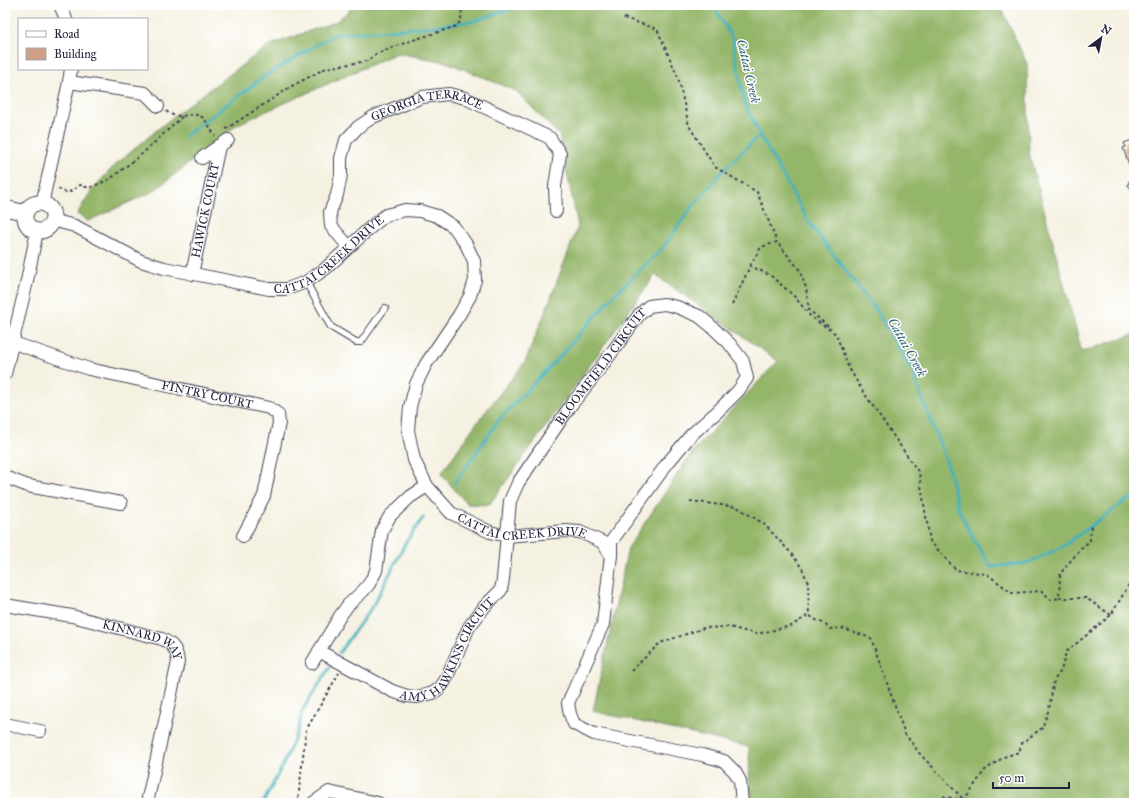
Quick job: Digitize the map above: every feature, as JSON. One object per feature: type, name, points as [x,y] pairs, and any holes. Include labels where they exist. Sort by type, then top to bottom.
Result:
[{"type":"street","points":[[60,5],[66,18]]},
{"type":"street","points":[[42,204],[71,70]]},
{"type":"street","points":[[69,82],[145,93],[158,106]]},
{"type":"street","name":"GEORGIA TERRACE","points":[[349,247],[331,226],[330,212],[337,195],[342,175],[341,158],[346,140],[358,127],[373,117],[422,97],[449,94],[465,98],[550,138],[560,154],[555,186],[556,210]]},
{"type":"street","name":"HAWICK COURT","points":[[202,158],[223,139]]},
{"type":"street","name":"HAWICK COURT","points":[[192,274],[223,139]]},
{"type":"street","points":[[37,203],[48,207],[53,217],[49,227],[44,230],[37,231],[29,227],[26,222],[26,213],[29,208],[37,203]]},
{"type":"street","points":[[5,208],[26,213]]},
{"type":"street","name":"CATTAI CREEK DRIVE","points":[[52,220],[75,226],[141,260],[164,268],[269,289],[287,289],[306,282],[324,269],[372,226],[386,216],[404,210],[420,210],[437,216],[454,227],[466,244],[474,261],[475,280],[470,296],[459,315],[426,364],[416,384],[410,407],[408,430],[414,460],[427,486],[451,513],[490,532],[507,536],[566,530],[580,532],[602,542],[611,555]]},
{"type":"street","points":[[5,374],[9,342],[37,231]]},
{"type":"street","name":"BLOOMFIELD CIRCUIT","points":[[507,536],[510,501],[518,483],[571,405],[599,370],[639,315],[649,306],[664,304],[677,307],[699,316],[729,343],[743,361],[747,378],[738,391],[691,435],[666,465],[611,542],[611,555]]},
{"type":"street","name":"FINTRY COURT","points":[[9,342],[89,369],[269,408],[278,414],[279,423],[264,496],[243,536]]},
{"type":"street","points":[[5,477],[28,486],[121,504]]},
{"type":"street","points":[[312,663],[340,616],[348,605],[369,584],[376,571],[382,530],[390,516],[410,498],[427,486]]},
{"type":"street","name":"AMY HAWKINS CIRCUIT","points":[[319,651],[392,691],[407,696],[417,697],[426,696],[433,693],[440,688],[448,676],[475,618],[501,590],[507,536]]},
{"type":"street","points":[[611,555],[603,624],[568,703],[574,724],[594,734],[702,755],[724,761],[735,772],[740,781],[742,803]]},
{"type":"street","name":"KINNARD WAY","points":[[5,605],[72,616],[162,639],[174,647],[178,654],[178,662],[147,803]]},
{"type":"street","points":[[5,724],[40,731]]},
{"type":"street","points":[[314,803],[329,792],[378,803]]},
{"type":"lane","points":[[306,282],[331,328],[356,342],[361,342],[385,308]]},
{"type":"path","points":[[223,139],[292,86],[326,68],[367,61],[376,54],[457,26],[461,20],[462,5]]},
{"type":"path","points":[[624,18],[657,29],[678,77],[689,126],[714,167],[757,192],[777,242],[799,269],[806,288],[809,310],[836,334],[848,366],[862,390],[918,473],[930,542],[956,570],[987,574],[1012,593],[1042,591],[1051,600],[1058,598],[1086,598],[1111,615]]},
{"type":"path","points":[[158,106],[170,115],[183,116],[196,114],[203,118],[208,124]]},
{"type":"path","points":[[58,189],[68,193],[80,185],[89,188],[110,179],[142,154],[183,116]]},
{"type":"path","points":[[732,305],[750,266],[761,247],[777,242]]},
{"type":"path","points":[[750,266],[770,275],[794,296],[811,317],[836,334]]},
{"type":"path","points":[[690,501],[738,507],[764,524],[791,553],[802,568],[808,584],[809,615],[825,624],[829,629],[841,628],[871,638],[905,734],[920,754],[964,800]]},
{"type":"path","points":[[1058,598],[1060,574],[1081,548],[1090,541],[1091,526]]},
{"type":"path","points":[[964,800],[985,770],[1004,757],[1019,752],[1022,743],[1042,728],[1048,709],[1054,680],[1061,671],[1066,652],[1111,615],[1131,581],[1134,582]]},
{"type":"path","points":[[631,671],[660,643],[704,628],[729,627],[757,634],[792,626],[809,615]]},
{"type":"path","points":[[296,803],[298,800],[306,730],[344,665]]},
{"type":"path","points":[[941,796],[964,800],[970,803]]},
{"type":"green space","points":[[355,5],[1000,5],[1027,64],[1029,153],[1082,352],[1134,334],[1134,803],[750,803],[749,747],[593,711],[628,548],[693,451],[778,361],[655,275],[489,505],[467,504],[441,474],[475,425],[525,362],[578,226],[559,135],[516,91],[446,62],[397,53],[238,124],[154,191],[88,221],[77,214],[91,191],[114,166],[175,115],[268,46],[337,21]]},
{"type":"building","points":[[1134,139],[1134,178],[1123,148],[1126,147],[1124,143]]},
{"type":"building","points":[[1134,179],[1134,190],[1128,185],[1129,181]]},
{"type":"waterway","points":[[185,136],[268,74],[335,34],[427,27],[474,21],[523,5]]},
{"type":"waterway","name":"Cattai Creek","points":[[713,5],[732,38],[745,105],[760,135],[808,221],[878,313],[911,369],[948,466],[958,508],[974,540],[991,567],[1028,563],[1062,547],[1124,502],[1134,497]]},
{"type":"waterway","points":[[455,483],[498,421],[561,355],[615,294],[662,249],[688,212],[726,167],[760,135]]},
{"type":"waterway","points":[[339,653],[374,604],[406,542],[423,518]]},
{"type":"waterway","points":[[263,803],[283,765],[298,730],[302,711],[330,667]]}]
